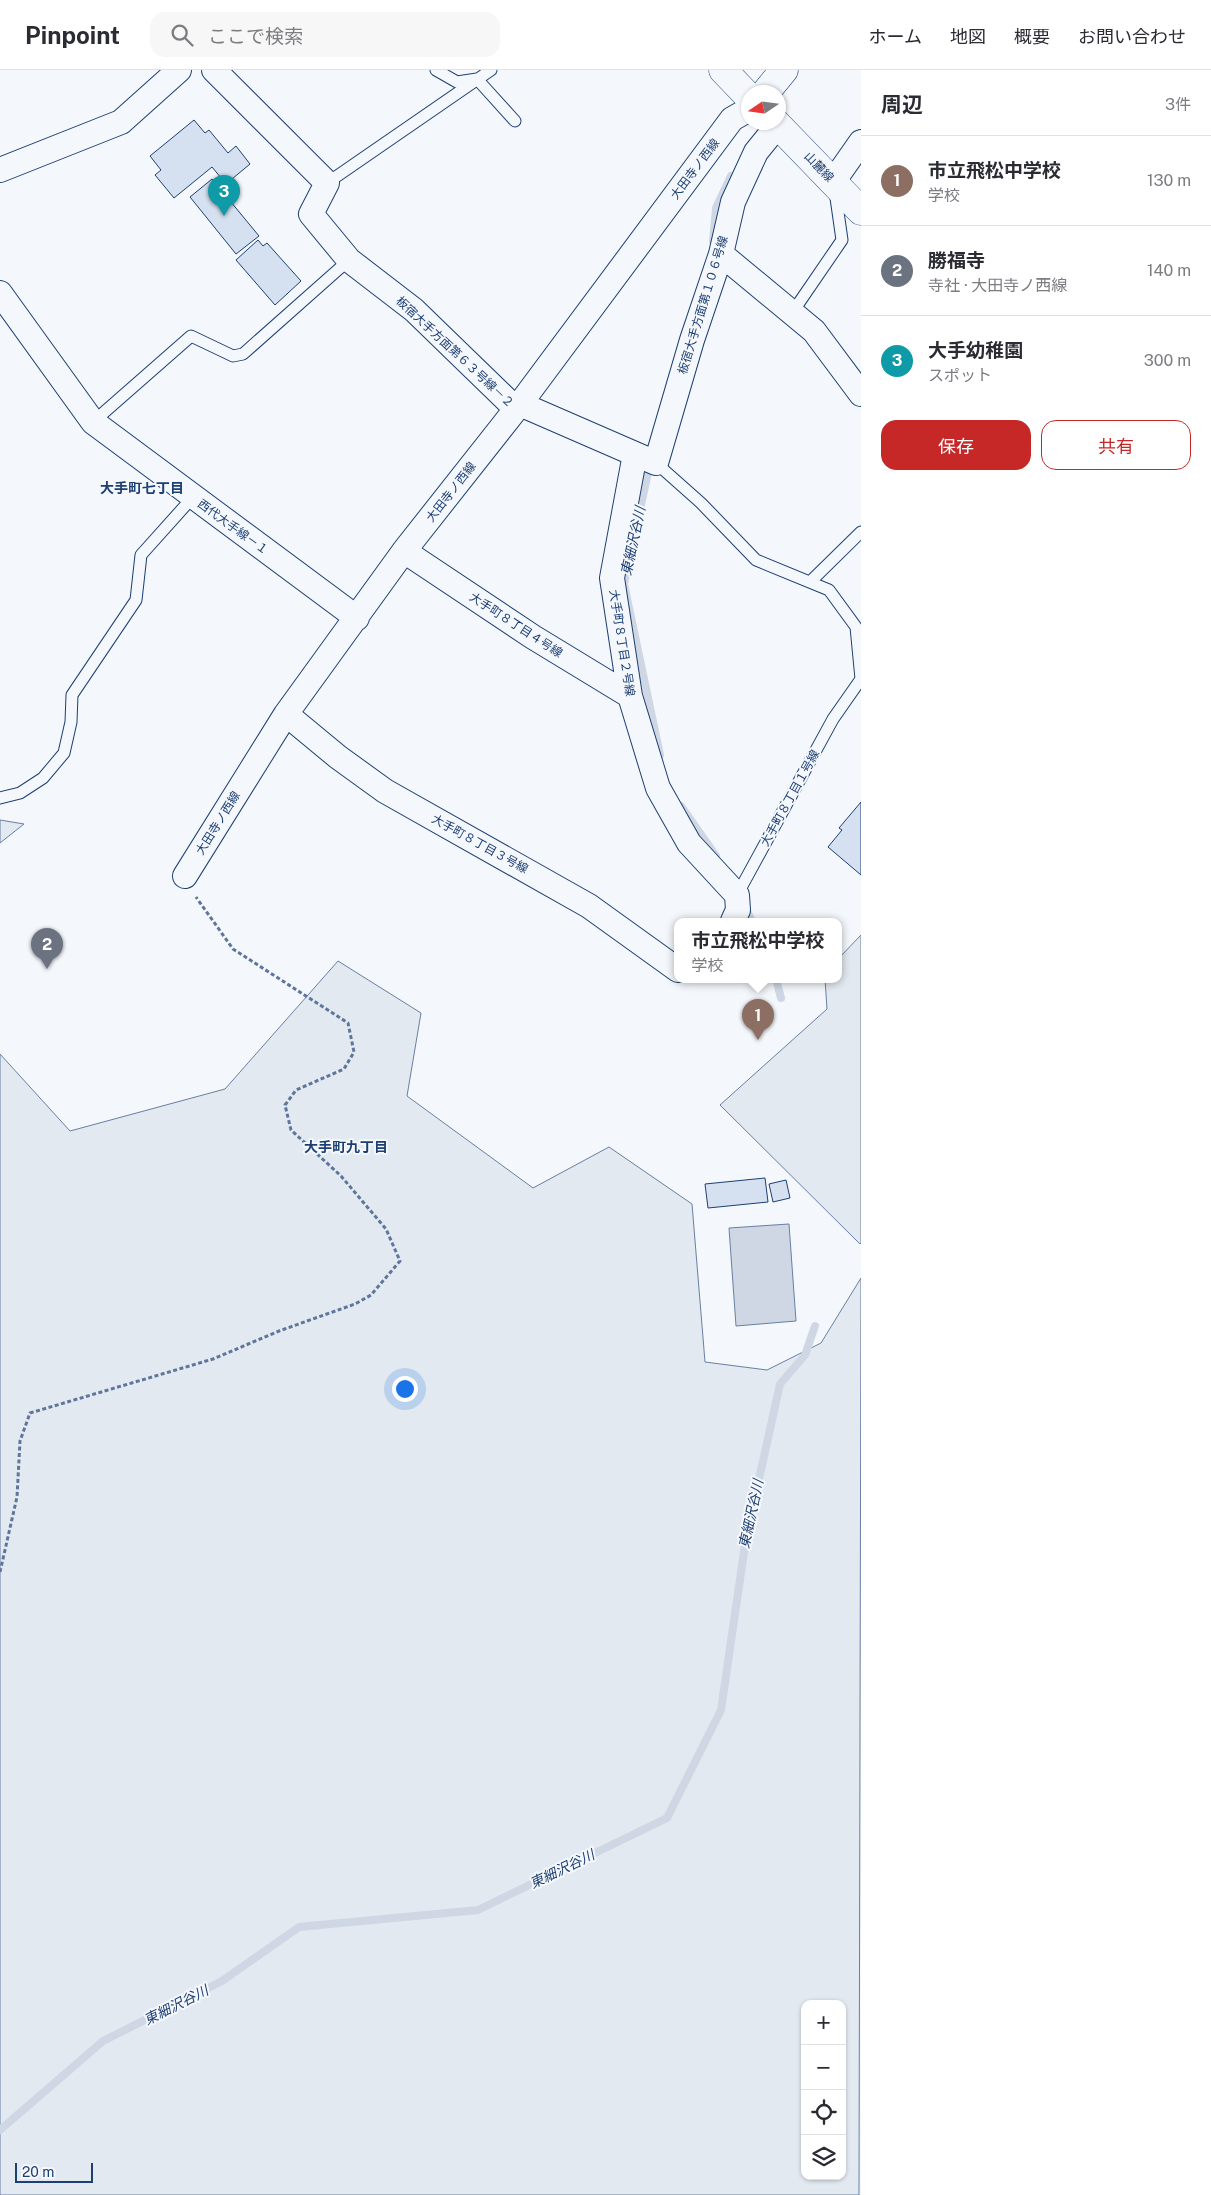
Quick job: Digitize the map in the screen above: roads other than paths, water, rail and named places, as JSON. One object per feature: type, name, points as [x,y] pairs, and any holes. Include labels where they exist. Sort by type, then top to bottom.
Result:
[{"type":"main road","points":[[723,70],[741,89]]},
{"type":"main road","points":[[772,85],[784,70]]},
{"type":"main road","name":"山麓線","points":[[783,130],[861,211]]},
{"type":"street","points":[[0,170],[121,122],[179,70]]},
{"type":"street","points":[[214,70],[327,183]]},
{"type":"street","name":"大田寺ノ西線","points":[[185,876],[286,714],[357,618],[404,550],[518,407],[740,114]]},
{"type":"street","name":"板宿大手方面第１０６号線","points":[[646,459],[692,340],[721,254],[733,202],[756,152],[772,130]]},
{"type":"street","points":[[833,182],[861,142]]},
{"type":"street","name":"板宿大手方面第６３号線－２","points":[[327,183],[312,214],[349,260],[414,310],[518,407],[646,459]]},
{"type":"street","points":[[721,254],[814,330],[861,394]]},
{"type":"street","name":"西代大手線－１","points":[[0,293],[93,422],[357,618]]},
{"type":"street","name":"大手町８丁目２号線","points":[[646,459],[612,578],[630,696],[658,788],[688,843],[742,885]]},
{"type":"street","name":"大手町８丁目４号線","points":[[404,550],[533,637],[630,696]]},
{"type":"street","name":"大手町８丁目３号線","points":[[286,714],[338,758],[385,791],[589,906],[674,967]]},
{"type":"street","name":"大手町８丁目１号線","points":[[734,918],[738,910],[742,885]]},
{"type":"lane","points":[[436,70],[457,82],[477,79]]},
{"type":"lane","points":[[327,183],[491,70]]},
{"type":"lane","points":[[477,79],[515,121]]},
{"type":"lane","points":[[792,313],[842,240],[833,182]]},
{"type":"lane","points":[[93,422],[191,336],[233,356],[244,354],[349,260]]},
{"type":"lane","name":"板宿大手方面第６３号線－２","points":[[646,459],[700,503],[756,560],[829,590],[856,627],[861,679]]},
{"type":"lane","points":[[0,798],[20,793],[43,778],[64,753],[71,722],[72,695],[136,600],[141,555],[193,497]]},
{"type":"lane","points":[[810,582],[861,532]]},
{"type":"lane","name":"大手町８丁目１号線","points":[[742,885],[832,719],[861,679]]},
{"type":"waterway","name":"東細沢谷川","points":[[713,241],[716,208],[731,176]]},
{"type":"waterway","name":"東細沢谷川","points":[[650,463],[624,584],[660,755]]},
{"type":"waterway","name":"東細沢谷川","points":[[681,806],[716,856]]},
{"type":"waterway","name":"東細沢谷川","points":[[745,907],[750,918]]},
{"type":"waterway","name":"東細沢谷川","points":[[777,983],[781,998]]},
{"type":"waterway","name":"東細沢谷川","points":[[0,2130],[103,2041],[222,1981],[299,1927],[478,1910],[667,1818],[721,1710],[746,1538],[780,1384],[805,1355],[815,1326]]},
{"type":"place","name":"大手幼稚園","points":[[224,216]]},
{"type":"place","name":"勝福寺","points":[[47,969]]},
{"type":"place","name":"市立飛松中学校","points":[[758,1040]]},
{"type":"district","name":"大手町七丁目","points":[[142,488]]},
{"type":"district","name":"大手町九丁目","points":[[346,1147]]}]
